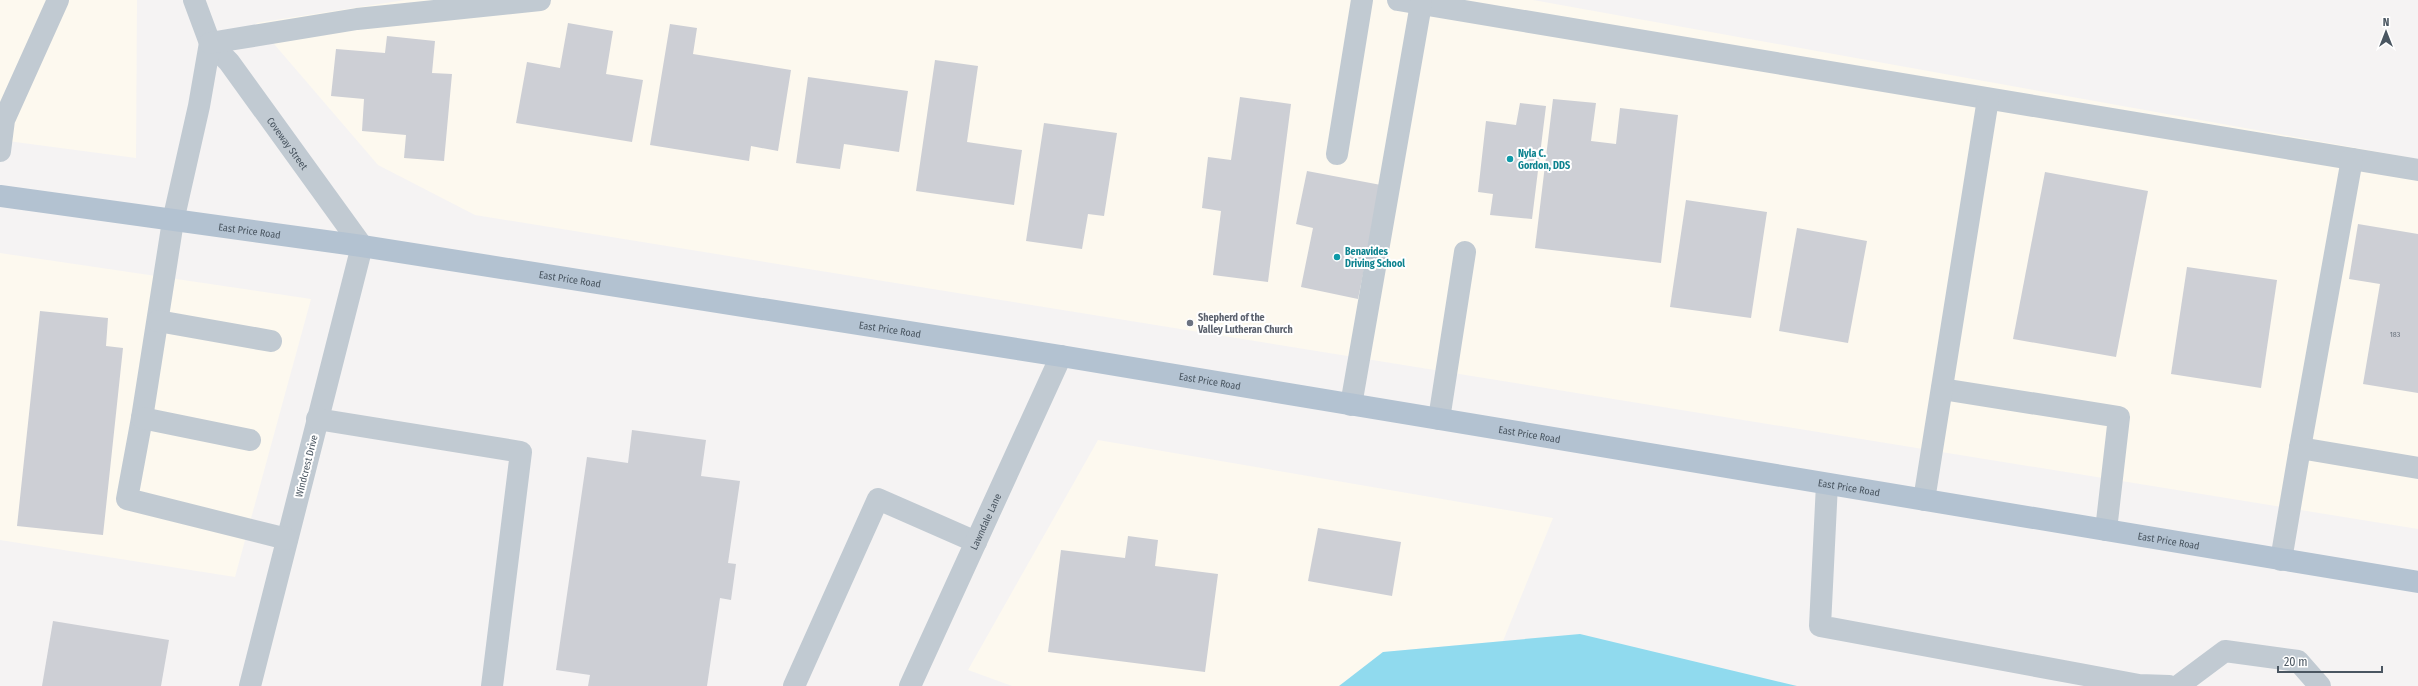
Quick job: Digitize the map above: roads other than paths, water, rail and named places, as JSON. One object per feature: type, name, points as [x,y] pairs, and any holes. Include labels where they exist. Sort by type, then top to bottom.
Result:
[{"type":"main road","name":"East Price Road","points":[[0,196],[362,246],[1061,356],[2418,582]]},
{"type":"street","points":[[0,151],[6,102],[58,0]]},
{"type":"street","name":"Coveway Street","points":[[194,0],[210,43],[229,62],[362,246]]},
{"type":"street","points":[[287,539],[127,499],[142,418],[173,221],[199,106],[210,43],[357,19],[540,0]]},
{"type":"street","points":[[1337,154],[1362,0]]},
{"type":"street","points":[[1398,0],[2418,170]]},
{"type":"street","points":[[1351,405],[1421,4]]},
{"type":"street","points":[[1924,500],[1988,99]]},
{"type":"street","points":[[2281,560],[2352,159]]},
{"type":"street","name":"Windcrest Drive","points":[[250,686],[362,246]]},
{"type":"street","points":[[1439,419],[1465,252]]},
{"type":"street","points":[[158,321],[270,341]]},
{"type":"street","name":"Lawndale Lane","points":[[910,686],[1061,356]]},
{"type":"street","points":[[1942,389],[2119,418],[2106,530]]},
{"type":"street","points":[[142,418],[250,440]]},
{"type":"street","points":[[317,419],[521,452],[492,686]]},
{"type":"street","points":[[2300,448],[2418,468]]},
{"type":"street","points":[[1827,484],[1820,626],[2139,685],[2169,686]]},
{"type":"street","points":[[794,686],[878,499],[976,542]]},
{"type":"street","points":[[2178,686],[2225,651],[2298,661],[2320,686]]},
{"type":"water","points":[[1580,634],[1797,686],[1339,686],[1383,652]]},
{"type":"place","name":"Nyla C. Gordon, DDS","points":[[1510,159]]},
{"type":"place","name":"Benavides Driving School","points":[[1337,257]]},
{"type":"place","name":"Shepherd of the Valley Lutheran Church","points":[[1190,323]]}]
